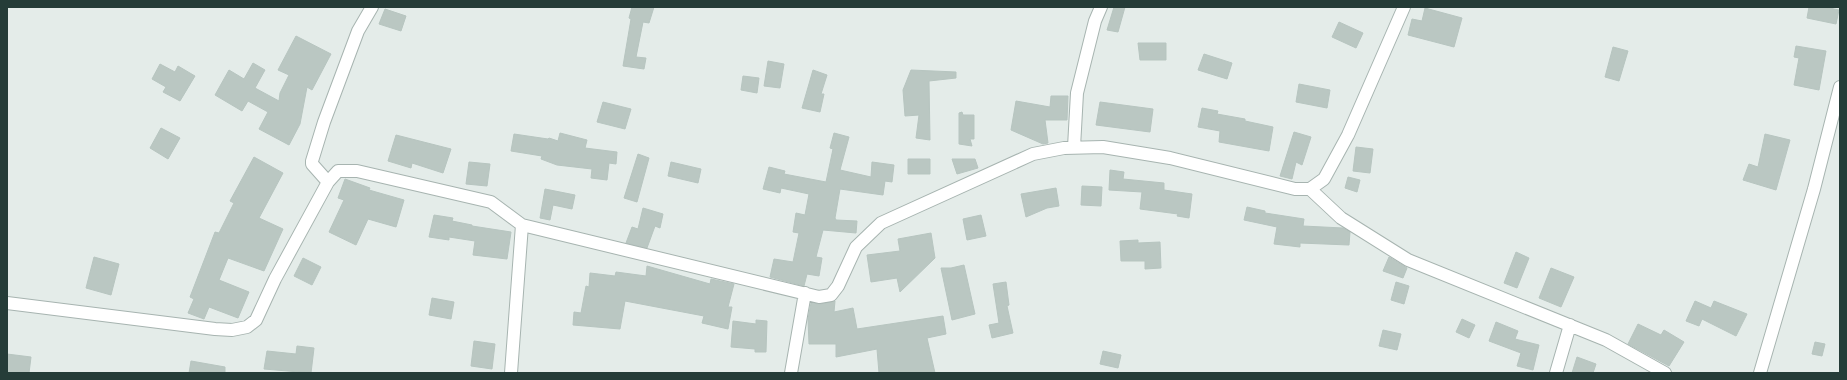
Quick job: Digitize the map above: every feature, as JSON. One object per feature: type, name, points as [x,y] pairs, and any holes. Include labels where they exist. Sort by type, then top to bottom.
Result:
[{"type":"street","points":[[328,182],[312,164],[313,157],[324,122],[358,31],[372,7]]},
{"type":"street","points":[[1074,147],[1077,94],[1095,21],[1101,7]]},
{"type":"street","points":[[7,303],[215,329],[232,330],[247,327],[256,320],[275,279],[328,182],[338,171],[357,171],[491,202],[522,225],[820,297],[831,295],[838,286],[856,247],[881,223],[1034,154],[1074,147],[1103,147],[1170,158],[1295,189],[1310,189],[1324,179],[1348,135],[1404,7]]},
{"type":"street","points":[[1760,373],[1814,189],[1840,88]]},
{"type":"street","points":[[1310,189],[1341,218],[1408,260],[1606,340],[1665,373]]},
{"type":"street","points":[[511,373],[522,225]]},
{"type":"street","points":[[791,373],[805,293]]},
{"type":"street","points":[[1556,373],[1570,325]]},
{"type":"building","points":[[632,7],[654,7],[649,23],[643,22],[636,57],[646,58],[644,69],[623,66],[631,19],[629,18]]},
{"type":"building","points":[[1114,7],[1125,7],[1118,32],[1107,30]]},
{"type":"building","points":[[1809,7],[1825,7],[1839,10],[1836,24],[1807,18]]},
{"type":"building","points":[[1425,8],[1462,18],[1454,47],[1408,35],[1412,19],[1422,21]]},
{"type":"building","points":[[385,9],[406,16],[401,31],[379,24]]},
{"type":"building","points":[[1339,22],[1363,33],[1356,48],[1332,37]]},
{"type":"building","points":[[296,36],[331,54],[312,90],[307,87],[300,124],[289,145],[259,129],[268,112],[248,101],[242,111],[215,95],[229,70],[244,79],[253,63],[265,70],[255,88],[279,101],[280,93],[289,75],[278,70]]},
{"type":"building","points":[[1138,43],[1166,43],[1166,60],[1140,60]]},
{"type":"building","points":[[1796,46],[1826,51],[1819,90],[1794,85],[1799,58],[1794,57]]},
{"type":"building","points":[[1613,47],[1628,51],[1619,81],[1605,77]]},
{"type":"building","points":[[1204,54],[1232,63],[1227,79],[1198,70]]},
{"type":"building","points":[[768,61],[784,64],[780,88],[764,86]]},
{"type":"building","points":[[160,64],[175,72],[178,66],[195,76],[180,101],[163,92],[166,87],[152,79]]},
{"type":"building","points":[[813,70],[827,75],[821,94],[824,94],[820,112],[802,108]]},
{"type":"building","points":[[911,70],[956,72],[956,78],[929,81],[930,140],[916,138],[919,115],[905,116],[903,90]]},
{"type":"building","points":[[743,76],[759,78],[757,93],[741,90]]},
{"type":"building","points":[[1299,84],[1330,90],[1327,108],[1296,102]]},
{"type":"building","points":[[1051,96],[1068,96],[1067,120],[1045,120],[1048,143],[1043,144],[1011,130],[1016,101],[1050,107]]},
{"type":"building","points":[[603,102],[631,109],[625,129],[597,122]]},
{"type":"building","points":[[1100,102],[1153,109],[1150,132],[1096,125]]},
{"type":"building","points":[[1202,108],[1218,111],[1217,114],[1245,119],[1245,121],[1273,127],[1269,151],[1219,142],[1220,131],[1198,127]]},
{"type":"building","points":[[962,112],[963,115],[974,115],[974,139],[970,139],[972,146],[959,144],[959,113]]},
{"type":"building","points":[[161,128],[180,138],[168,159],[150,148]]},
{"type":"building","points":[[1294,132],[1311,137],[1302,165],[1296,162],[1292,179],[1280,176]]},
{"type":"building","points":[[560,133],[587,140],[585,148],[617,152],[616,164],[609,163],[607,180],[591,178],[592,169],[557,165],[541,159],[542,156],[511,151],[514,134],[549,138],[558,141]]},
{"type":"building","points":[[834,133],[849,137],[840,170],[871,177],[872,162],[894,165],[892,182],[885,181],[883,195],[840,189],[835,218],[836,220],[857,221],[856,233],[823,230],[816,257],[822,258],[819,276],[807,274],[804,286],[770,277],[774,259],[793,262],[799,233],[793,232],[796,213],[805,215],[809,194],[781,188],[780,193],[763,189],[769,167],[785,171],[784,174],[826,182],[833,149],[830,148]]},
{"type":"building","points":[[1765,134],[1790,140],[1776,190],[1743,180],[1749,164],[1758,167]]},
{"type":"building","points":[[396,135],[451,149],[443,173],[412,163],[411,168],[388,161]]},
{"type":"building","points":[[1356,147],[1373,149],[1370,173],[1353,171]]},
{"type":"building","points":[[638,154],[649,158],[637,202],[624,198]]},
{"type":"building","points":[[254,157],[283,173],[259,218],[283,229],[264,271],[228,258],[219,280],[249,292],[238,318],[209,307],[204,319],[188,313],[194,299],[190,297],[215,232],[219,233],[234,203],[230,201]]},
{"type":"building","points":[[908,159],[930,159],[930,174],[908,174]]},
{"type":"building","points":[[952,159],[975,159],[978,168],[957,174]]},
{"type":"building","points":[[469,162],[490,164],[487,186],[466,184]]},
{"type":"building","points":[[671,162],[701,169],[698,183],[668,176]]},
{"type":"building","points":[[1110,170],[1124,172],[1123,179],[1164,183],[1164,190],[1192,194],[1189,218],[1177,216],[1178,214],[1140,209],[1142,192],[1109,190]]},
{"type":"building","points":[[1348,177],[1360,180],[1357,192],[1345,188]]},
{"type":"building","points":[[345,179],[370,188],[369,190],[404,200],[396,227],[368,219],[356,245],[329,232],[344,200],[338,198]]},
{"type":"building","points":[[1082,186],[1102,187],[1101,206],[1081,205]]},
{"type":"building","points":[[1056,188],[1059,206],[1047,208],[1026,217],[1021,194]]},
{"type":"building","points":[[545,189],[575,195],[572,209],[553,205],[550,220],[540,218]]},
{"type":"building","points":[[1247,207],[1265,211],[1265,213],[1304,219],[1303,226],[1343,228],[1350,232],[1349,245],[1300,243],[1300,247],[1274,244],[1277,227],[1244,220]]},
{"type":"building","points":[[643,208],[663,214],[660,228],[655,226],[647,248],[626,243],[632,227],[638,229]]},
{"type":"building","points":[[434,215],[453,218],[452,221],[472,226],[511,232],[507,259],[473,255],[475,241],[449,237],[449,240],[429,237]]},
{"type":"building","points":[[981,215],[986,236],[967,240],[963,219]]},
{"type":"building","points":[[931,233],[935,258],[900,292],[897,278],[871,282],[867,255],[900,251],[898,239]]},
{"type":"building","points":[[1138,240],[1138,243],[1160,242],[1161,268],[1145,269],[1145,261],[1121,261],[1120,241]]},
{"type":"building","points":[[1516,252],[1529,258],[1517,288],[1504,283]]},
{"type":"building","points":[[94,257],[119,264],[111,295],[86,288]]},
{"type":"building","points":[[1389,257],[1407,268],[1403,278],[1383,271]]},
{"type":"building","points":[[303,258],[321,267],[312,285],[294,276]]},
{"type":"building","points":[[964,265],[975,314],[952,320],[941,268],[951,268]]},
{"type":"building","points":[[647,266],[710,284],[711,279],[734,284],[728,307],[732,307],[728,329],[702,323],[704,316],[625,301],[620,329],[573,325],[574,312],[581,313],[586,286],[589,287],[590,273],[615,276],[616,272],[646,276]]},
{"type":"building","points":[[1551,268],[1574,277],[1561,307],[1539,298]]},
{"type":"building","points":[[1006,282],[1009,305],[1007,306],[1013,333],[992,338],[989,325],[999,323],[993,284]]},
{"type":"building","points":[[1396,282],[1409,286],[1404,304],[1391,300]]},
{"type":"building","points":[[432,298],[454,302],[451,319],[429,315]]},
{"type":"building","points":[[835,301],[834,312],[853,308],[857,329],[943,316],[946,334],[927,338],[935,373],[879,373],[877,349],[836,357],[836,344],[809,344],[808,319],[811,303],[820,304]]},
{"type":"building","points":[[1695,301],[1711,308],[1714,301],[1747,314],[1736,336],[1702,319],[1699,326],[1686,321]]},
{"type":"building","points":[[1462,319],[1475,325],[1469,338],[1456,332]]},
{"type":"building","points":[[756,320],[767,321],[766,352],[755,352],[755,349],[731,347],[733,321],[756,324]]},
{"type":"building","points":[[1496,322],[1518,331],[1515,339],[1539,345],[1533,370],[1517,366],[1521,353],[1489,341]]},
{"type":"building","points":[[1638,324],[1661,335],[1664,330],[1684,342],[1669,366],[1628,344]]},
{"type":"building","points":[[1383,330],[1401,334],[1397,350],[1379,346]]},
{"type":"building","points":[[474,341],[495,344],[492,369],[471,366]]},
{"type":"building","points":[[1815,342],[1825,344],[1822,356],[1812,354]]},
{"type":"building","points":[[297,346],[314,348],[311,373],[264,369],[267,351],[296,354]]},
{"type":"building","points":[[1103,351],[1121,355],[1118,368],[1100,364]]},
{"type":"building","points":[[7,354],[31,357],[29,373],[7,373]]},
{"type":"building","points":[[1577,357],[1596,364],[1593,373],[1572,373]]},
{"type":"building","points":[[191,361],[225,367],[225,373],[189,373]]}]
